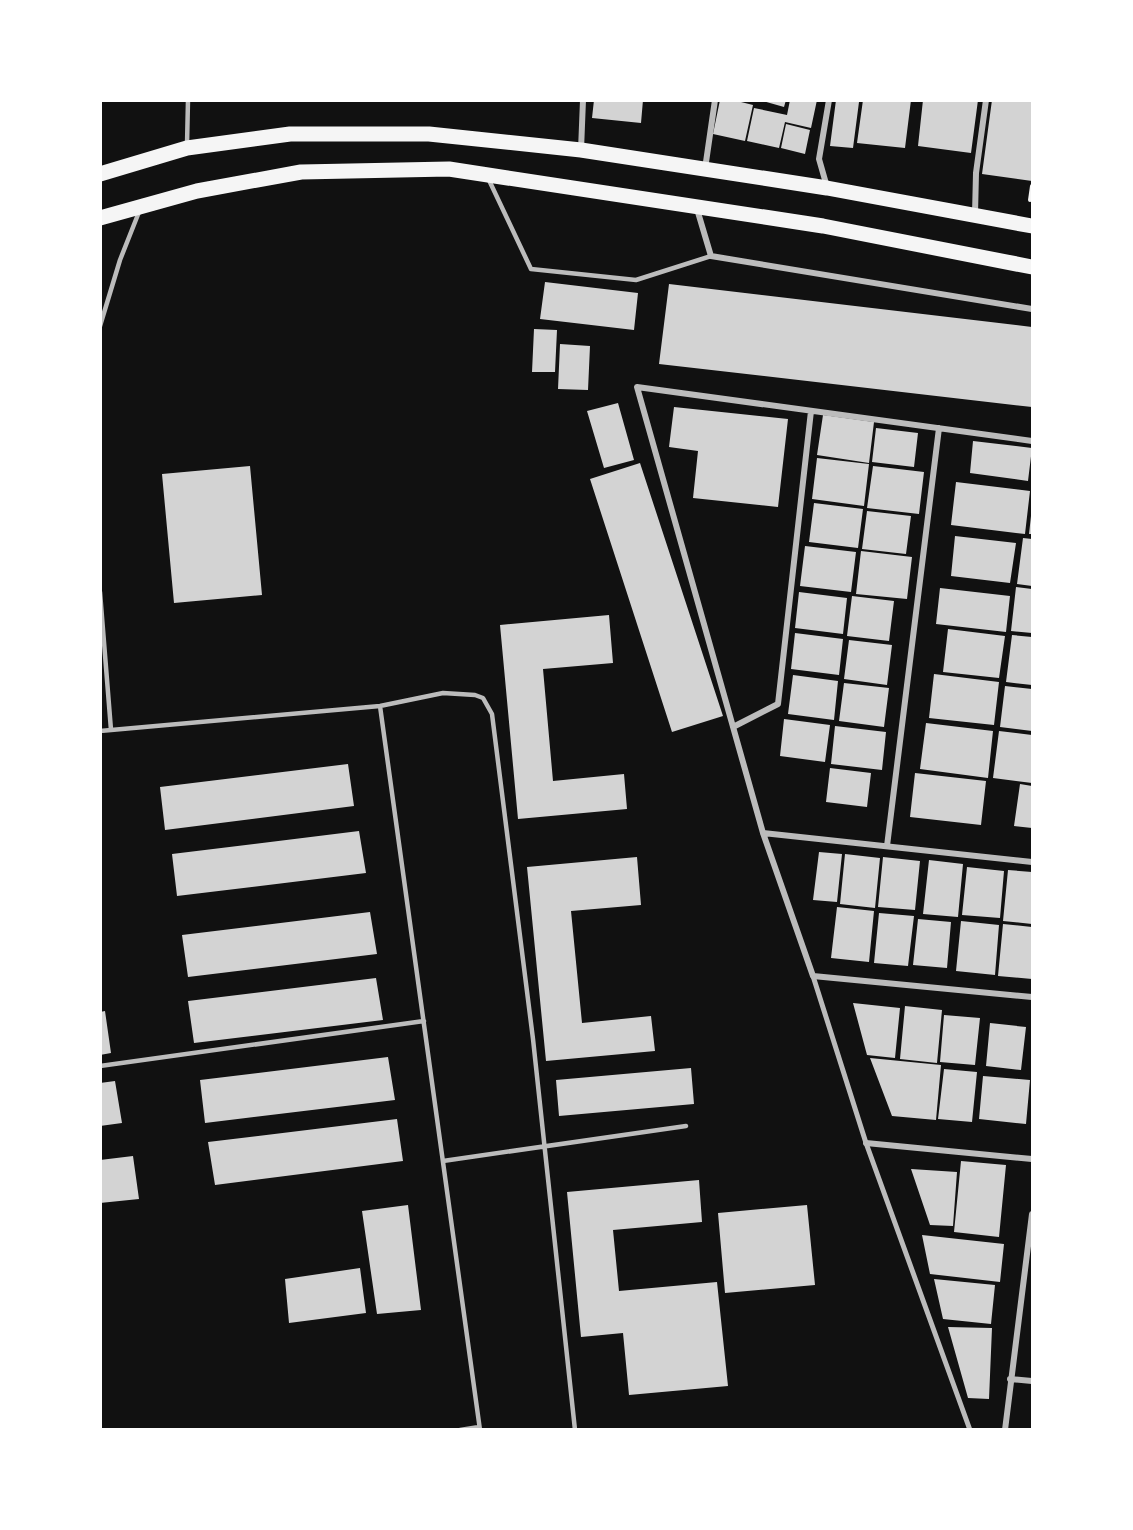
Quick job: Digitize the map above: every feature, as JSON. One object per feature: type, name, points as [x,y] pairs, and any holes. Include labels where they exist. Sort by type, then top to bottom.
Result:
[{"type":"main road","points":[[100,174],[187,148],[290,134],[429,134],[581,150],[827,188],[1032,226]]},
{"type":"main road","points":[[100,218],[197,191],[301,172],[449,169],[824,226],[1032,267]]},
{"type":"street","points":[[581,150],[584,100]]},
{"type":"street","points":[[705,169],[716,100]]},
{"type":"street","points":[[827,188],[819,159],[830,100]]},
{"type":"street","points":[[975,215],[976,173],[986,100]]},
{"type":"street","points":[[696,207],[711,256],[1032,309]]},
{"type":"street","points":[[970,1430],[866,1143],[813,976],[763,833],[637,387],[1032,441]]},
{"type":"street","points":[[733,727],[778,704],[811,411]]},
{"type":"street","points":[[887,846],[939,428]]},
{"type":"street","points":[[763,833],[1032,862]]},
{"type":"street","points":[[813,976],[1032,997]]},
{"type":"street","points":[[866,1143],[1032,1159]]},
{"type":"street","points":[[1005,1430],[1032,1214]]},
{"type":"street","points":[[1010,1379],[1032,1381]]},
{"type":"lane","points":[[187,148],[188,100]]},
{"type":"lane","points":[[486,175],[531,269],[636,280],[711,256]]},
{"type":"lane","points":[[100,326],[120,260],[141,207]]},
{"type":"lane","points":[[100,592],[111,730]]},
{"type":"lane","points":[[100,731],[381,706],[443,693],[475,694],[483,698],[492,714],[544,1146],[575,1430]]},
{"type":"lane","points":[[381,706],[480,1428],[460,1430]]},
{"type":"lane","points":[[100,1066],[424,1021]]},
{"type":"lane","points":[[443,1161],[686,1126]]},
{"type":"path","points":[[1030,200],[1032,186]]},
{"type":"building","points":[[594,100],[643,100],[641,123],[592,118]]},
{"type":"building","points":[[720,100],[733,100],[753,105],[745,141],[713,134]]},
{"type":"building","points":[[759,100],[786,100],[784,107]]},
{"type":"building","points":[[790,100],[817,100],[811,128],[785,122],[779,148],[747,141],[754,108],[787,115]]},
{"type":"building","points":[[836,100],[859,102],[853,148],[830,146]]},
{"type":"building","points":[[863,100],[911,100],[905,148],[857,143]]},
{"type":"building","points":[[923,100],[978,100],[971,153],[918,146]]},
{"type":"building","points":[[992,100],[1032,100],[1032,181],[982,174]]},
{"type":"building","points":[[786,124],[810,130],[805,154],[781,148]]},
{"type":"building","points":[[545,282],[638,293],[634,330],[540,319]]},
{"type":"building","points":[[669,284],[1032,327],[1032,407],[659,364]]},
{"type":"building","points":[[534,329],[557,330],[555,372],[532,372]]},
{"type":"building","points":[[560,344],[590,346],[588,390],[558,389]]},
{"type":"building","points":[[618,403],[634,460],[604,468],[587,411]]},
{"type":"building","points":[[674,407],[788,419],[778,507],[693,498],[698,451],[669,447]]},
{"type":"building","points":[[823,415],[874,422],[869,463],[817,455]]},
{"type":"building","points":[[876,428],[918,433],[914,467],[872,462]]},
{"type":"building","points":[[973,441],[1032,448],[1028,481],[970,473]]},
{"type":"building","points":[[817,458],[869,464],[864,506],[812,499]]},
{"type":"building","points":[[640,463],[723,716],[672,732],[590,479]]},
{"type":"building","points":[[250,466],[262,595],[174,603],[162,474]]},
{"type":"building","points":[[873,466],[924,472],[919,514],[867,508]]},
{"type":"building","points":[[956,482],[1030,491],[1025,534],[951,525]]},
{"type":"building","points":[[814,503],[863,509],[858,548],[809,542]]},
{"type":"building","points":[[867,511],[911,516],[906,554],[862,549]]},
{"type":"building","points":[[1031,516],[1032,534],[1029,534]]},
{"type":"building","points":[[955,536],[1016,543],[1010,583],[951,576]]},
{"type":"building","points":[[1023,538],[1032,539],[1032,586],[1017,584]]},
{"type":"building","points":[[805,546],[856,552],[851,592],[800,586]]},
{"type":"building","points":[[861,551],[912,557],[907,599],[856,594]]},
{"type":"building","points":[[1016,587],[1032,589],[1032,633],[1011,631]]},
{"type":"building","points":[[940,588],[1010,596],[1006,632],[936,624]]},
{"type":"building","points":[[799,592],[847,598],[843,634],[795,628]]},
{"type":"building","points":[[852,596],[894,601],[889,641],[847,636]]},
{"type":"building","points":[[609,615],[613,663],[543,669],[553,781],[624,774],[627,809],[518,819],[500,625]]},
{"type":"building","points":[[948,629],[1005,636],[999,678],[943,672]]},
{"type":"building","points":[[795,633],[843,639],[839,675],[791,669]]},
{"type":"building","points":[[1012,635],[1032,637],[1032,685],[1006,682]]},
{"type":"building","points":[[849,640],[892,645],[887,685],[844,679]]},
{"type":"building","points":[[934,674],[999,682],[994,725],[929,718]]},
{"type":"building","points":[[793,675],[838,681],[834,720],[788,714]]},
{"type":"building","points":[[844,683],[889,688],[884,727],[839,721]]},
{"type":"building","points":[[1005,686],[1032,689],[1032,731],[1000,727]]},
{"type":"building","points":[[784,719],[830,725],[825,762],[780,756]]},
{"type":"building","points":[[926,723],[993,731],[988,778],[920,769]]},
{"type":"building","points":[[835,726],[886,732],[882,770],[831,764]]},
{"type":"building","points":[[999,731],[1032,735],[1032,783],[993,778]]},
{"type":"building","points":[[348,764],[354,806],[165,830],[160,787]]},
{"type":"building","points":[[830,768],[871,773],[867,807],[826,802]]},
{"type":"building","points":[[915,773],[986,781],[981,825],[910,817]]},
{"type":"building","points":[[1020,784],[1032,786],[1032,828],[1014,826]]},
{"type":"building","points":[[359,831],[366,873],[177,896],[172,854]]},
{"type":"building","points":[[819,852],[842,854],[837,902],[813,900]]},
{"type":"building","points":[[845,854],[880,858],[875,908],[840,904]]},
{"type":"building","points":[[637,857],[641,905],[571,911],[582,1023],[651,1016],[655,1051],[546,1061],[527,867]]},
{"type":"building","points":[[883,857],[920,861],[915,910],[878,907]]},
{"type":"building","points":[[929,860],[963,864],[958,917],[923,914]]},
{"type":"building","points":[[967,867],[1004,871],[1000,918],[962,915]]},
{"type":"building","points":[[1008,870],[1032,872],[1032,924],[1003,921]]},
{"type":"building","points":[[837,907],[874,911],[869,962],[831,958]]},
{"type":"building","points":[[370,912],[377,954],[188,977],[182,935]]},
{"type":"building","points":[[879,913],[914,916],[908,966],[874,963]]},
{"type":"building","points":[[918,919],[951,922],[947,968],[913,965]]},
{"type":"building","points":[[961,921],[999,925],[995,975],[956,971]]},
{"type":"building","points":[[1003,924],[1032,927],[1032,979],[998,976]]},
{"type":"building","points":[[376,978],[383,1020],[194,1043],[188,1001]]},
{"type":"building","points":[[853,1003],[900,1008],[895,1058],[867,1055]]},
{"type":"building","points":[[905,1006],[942,1010],[937,1063],[900,1059]]},
{"type":"building","points":[[105,1011],[111,1053],[100,1055],[100,1012]]},
{"type":"building","points":[[944,1015],[980,1018],[975,1065],[940,1062]]},
{"type":"building","points":[[990,1023],[1026,1027],[1021,1070],[986,1066]]},
{"type":"building","points":[[388,1057],[395,1100],[205,1123],[200,1080]]},
{"type":"building","points":[[870,1058],[941,1065],[936,1120],[892,1116]]},
{"type":"building","points":[[691,1068],[694,1104],[559,1116],[556,1080]]},
{"type":"building","points":[[944,1069],[977,1072],[972,1122],[938,1119]]},
{"type":"building","points":[[983,1076],[1030,1080],[1026,1124],[979,1119]]},
{"type":"building","points":[[115,1081],[122,1123],[100,1126],[100,1083]]},
{"type":"building","points":[[397,1119],[403,1161],[215,1185],[208,1142]]},
{"type":"building","points":[[133,1156],[139,1199],[100,1203],[100,1160]]},
{"type":"building","points":[[961,1161],[1006,1165],[999,1237],[954,1232]]},
{"type":"building","points":[[911,1169],[957,1172],[953,1226],[930,1225]]},
{"type":"building","points":[[699,1180],[702,1222],[613,1230],[619,1291],[717,1282],[728,1386],[629,1395],[623,1333],[581,1337],[567,1192]]},
{"type":"building","points":[[408,1205],[421,1310],[377,1314],[362,1211]]},
{"type":"building","points":[[807,1205],[815,1285],[725,1293],[718,1213]]},
{"type":"building","points":[[922,1235],[1004,1244],[1000,1282],[930,1274]]},
{"type":"building","points":[[360,1268],[366,1313],[289,1323],[285,1279]]},
{"type":"building","points":[[934,1279],[995,1285],[991,1324],[943,1319]]},
{"type":"building","points":[[948,1327],[992,1328],[989,1399],[968,1398]]}]
